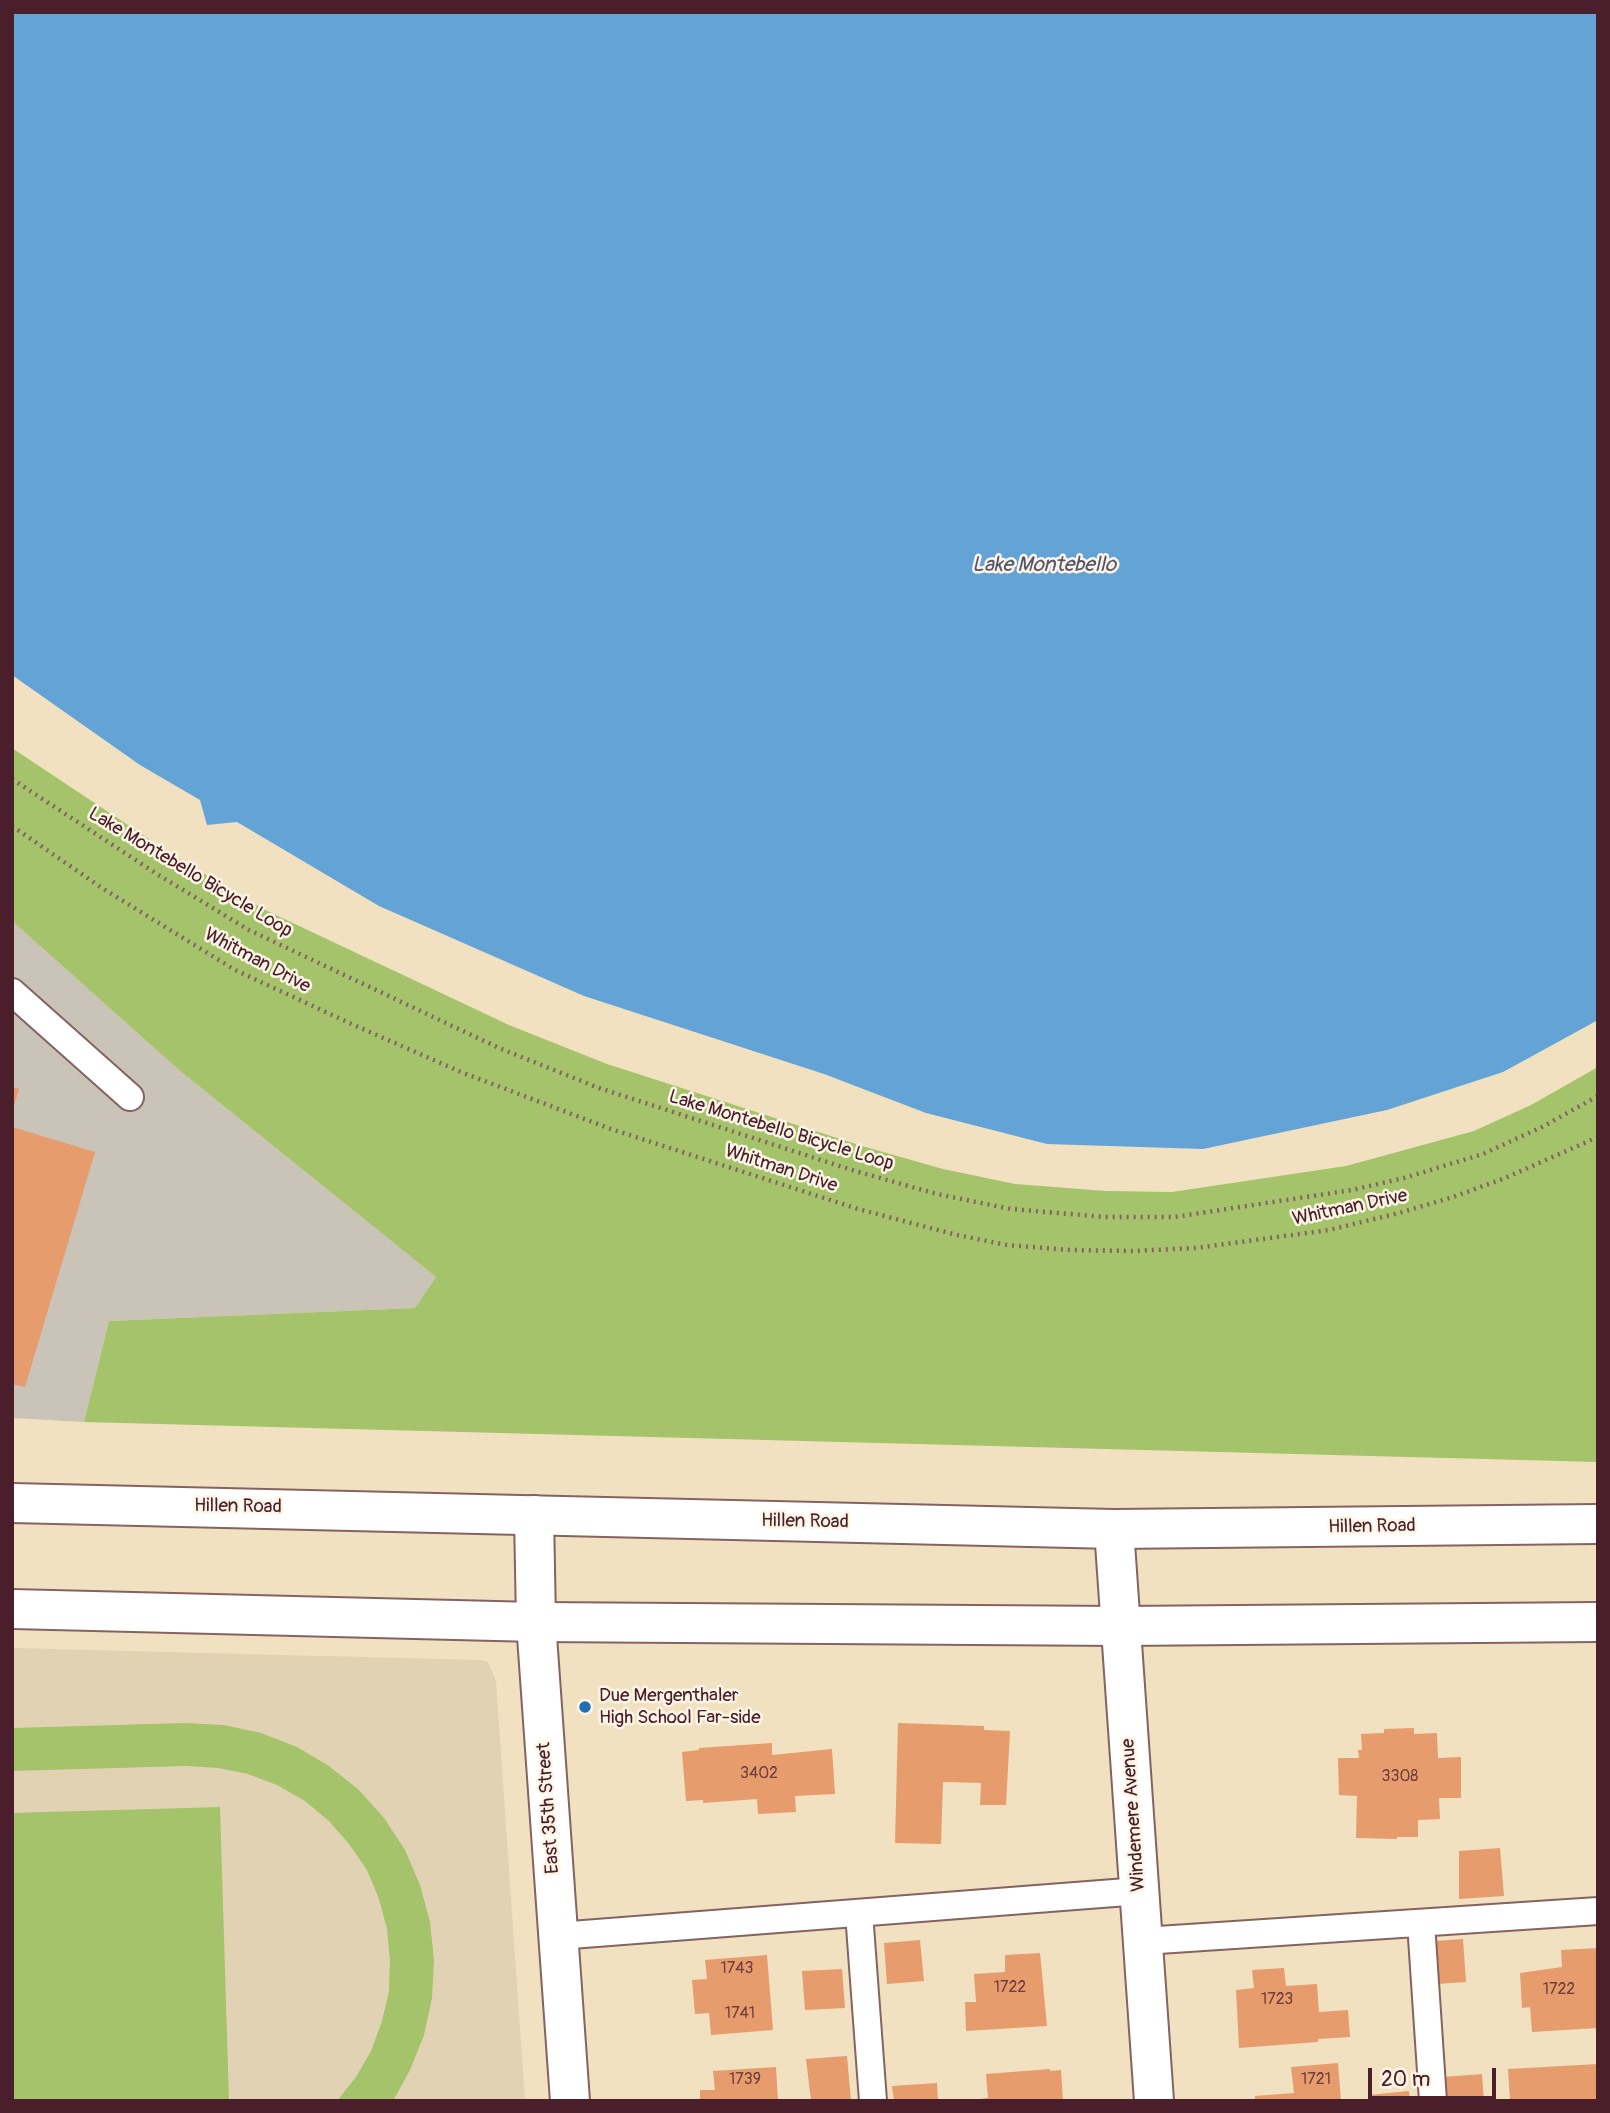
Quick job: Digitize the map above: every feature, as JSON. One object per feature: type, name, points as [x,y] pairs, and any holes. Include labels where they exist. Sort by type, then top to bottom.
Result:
[{"type":"main road","name":"Hillen Road","points":[[12,1503],[1114,1529],[1598,1524]]},
{"type":"main road","name":"East 35th Street","points":[[534,1515],[536,1622],[570,2101]]},
{"type":"main road","name":"Windemere Avenue","points":[[1114,1529],[1154,2101]]},
{"type":"main road","points":[[12,1609],[536,1622],[1121,1626],[1598,1622]]},
{"type":"lane","points":[[12,992],[130,1097]]},
{"type":"lane","points":[[558,1936],[1140,1891]]},
{"type":"lane","points":[[1143,1941],[1598,1911]]},
{"type":"lane","points":[[859,1913],[873,2101]]},
{"type":"lane","points":[[1421,1923],[1433,2101]]},
{"type":"path","name":"Lake Montebello Bicycle Loop","points":[[12,779],[160,876],[249,930],[499,1048],[599,1088],[855,1171],[937,1194],[1012,1209],[1105,1217],[1174,1217],[1352,1190],[1404,1178],[1483,1154],[1542,1127],[1598,1096]]},
{"type":"path","name":"Whitman Drive","points":[[12,826],[102,888],[235,970],[461,1072],[611,1129],[858,1209],[1007,1245],[1132,1251],[1196,1248],[1329,1230],[1452,1197],[1505,1178],[1598,1137]]},
{"type":"shaded area","points":[[12,921],[179,1070],[436,1277],[415,1308],[109,1321],[84,1422],[12,1418]]},
{"type":"shaded area","points":[[12,1648],[488,1662],[496,1681],[525,2101],[12,2101]]},
{"type":"green space","points":[[12,748],[173,855],[261,908],[509,1025],[607,1064],[862,1146],[943,1169],[1015,1184],[1106,1191],[1172,1192],[1346,1166],[1474,1131],[1531,1105],[1598,1067],[1598,1462],[84,1422],[109,1321],[415,1308],[436,1277],[179,1070],[12,921]]},
{"type":"green space","points":[[186,1723],[224,1725],[261,1733],[297,1747],[329,1766],[359,1790],[384,1818],[405,1850],[420,1885],[430,1922],[434,1960],[432,1998],[424,2035],[410,2070],[393,2101],[337,2101],[356,2077],[371,2051],[389,1991],[390,1960],[387,1929],[367,1870],[329,1821],[305,1801],[277,1785],[248,1774],[218,1768],[186,1766],[12,1771],[12,1728]]},
{"type":"green space","points":[[220,1807],[229,2101],[12,2101],[12,1813]]},
{"type":"water","name":"Lake Montebello","points":[[12,12],[1598,12],[1598,1020],[1503,1072],[1387,1110],[1203,1149],[1047,1144],[926,1113],[824,1074],[584,996],[379,906],[237,822],[207,825],[200,800],[140,765],[12,675]]},
{"type":"building","points":[[12,1087],[19,1089],[13,1109],[12,1109]]},
{"type":"building","points":[[12,1127],[95,1152],[25,1387],[12,1384]]},
{"type":"building","points":[[898,1723],[984,1726],[984,1730],[1010,1731],[1006,1805],[980,1805],[981,1783],[943,1782],[941,1844],[895,1843]]},
{"type":"building","points":[[1414,1728],[1414,1734],[1437,1733],[1438,1758],[1461,1757],[1461,1798],[1439,1798],[1440,1819],[1418,1820],[1418,1837],[1356,1838],[1357,1796],[1339,1795],[1338,1758],[1359,1758],[1358,1750],[1362,1750],[1361,1734],[1384,1733],[1384,1729]]},
{"type":"building","points":[[772,1743],[772,1755],[832,1749],[835,1794],[795,1796],[796,1812],[758,1814],[757,1799],[703,1803],[703,1800],[686,1801],[682,1752],[699,1748]]},
{"type":"building","points":[[1500,1848],[1504,1896],[1459,1899],[1459,1851]]},
{"type":"building","points":[[1463,1939],[1466,1982],[1437,1984],[1434,1941]]},
{"type":"building","points":[[920,1940],[924,1981],[887,1984],[884,1943]]},
{"type":"building","points":[[1598,1948],[1598,2028],[1532,2032],[1530,2007],[1522,2008],[1520,1973],[1562,1967],[1561,1950]]},
{"type":"building","points":[[1040,1953],[1047,2026],[966,2031],[965,2002],[976,2002],[974,1974],[1005,1972],[1005,1955]]},
{"type":"building","points":[[767,1955],[773,2030],[711,2035],[709,2013],[695,2014],[692,1980],[707,1979],[705,1960]]},
{"type":"building","points":[[1284,1968],[1286,1986],[1317,1984],[1319,2012],[1348,2010],[1350,2037],[1239,2048],[1236,1990],[1254,1988],[1252,1970]]},
{"type":"building","points":[[842,1969],[845,2008],[805,2010],[802,1971]]},
{"type":"building","points":[[847,2056],[851,2101],[811,2101],[806,2059]]},
{"type":"building","points":[[1338,2063],[1341,2101],[1255,2101],[1255,2096],[1294,2093],[1291,2067]]},
{"type":"building","points":[[1598,2064],[1598,2101],[1510,2101],[1508,2069]]},
{"type":"building","points":[[776,2067],[778,2101],[700,2101],[700,2090],[715,2090],[713,2071]]},
{"type":"building","points":[[1061,2070],[1063,2101],[980,2101],[988,2098],[986,2074]]},
{"type":"building","points":[[1482,2074],[1484,2101],[1445,2101],[1443,2077]]},
{"type":"building","points":[[937,2083],[938,2101],[894,2101],[892,2086]]},
{"type":"building","points":[[1409,2091],[1410,2101],[1370,2101],[1369,2095]]},
{"type":"place","name":"Due Mergenthaler High School Far-side","points":[[585,1707]]}]
